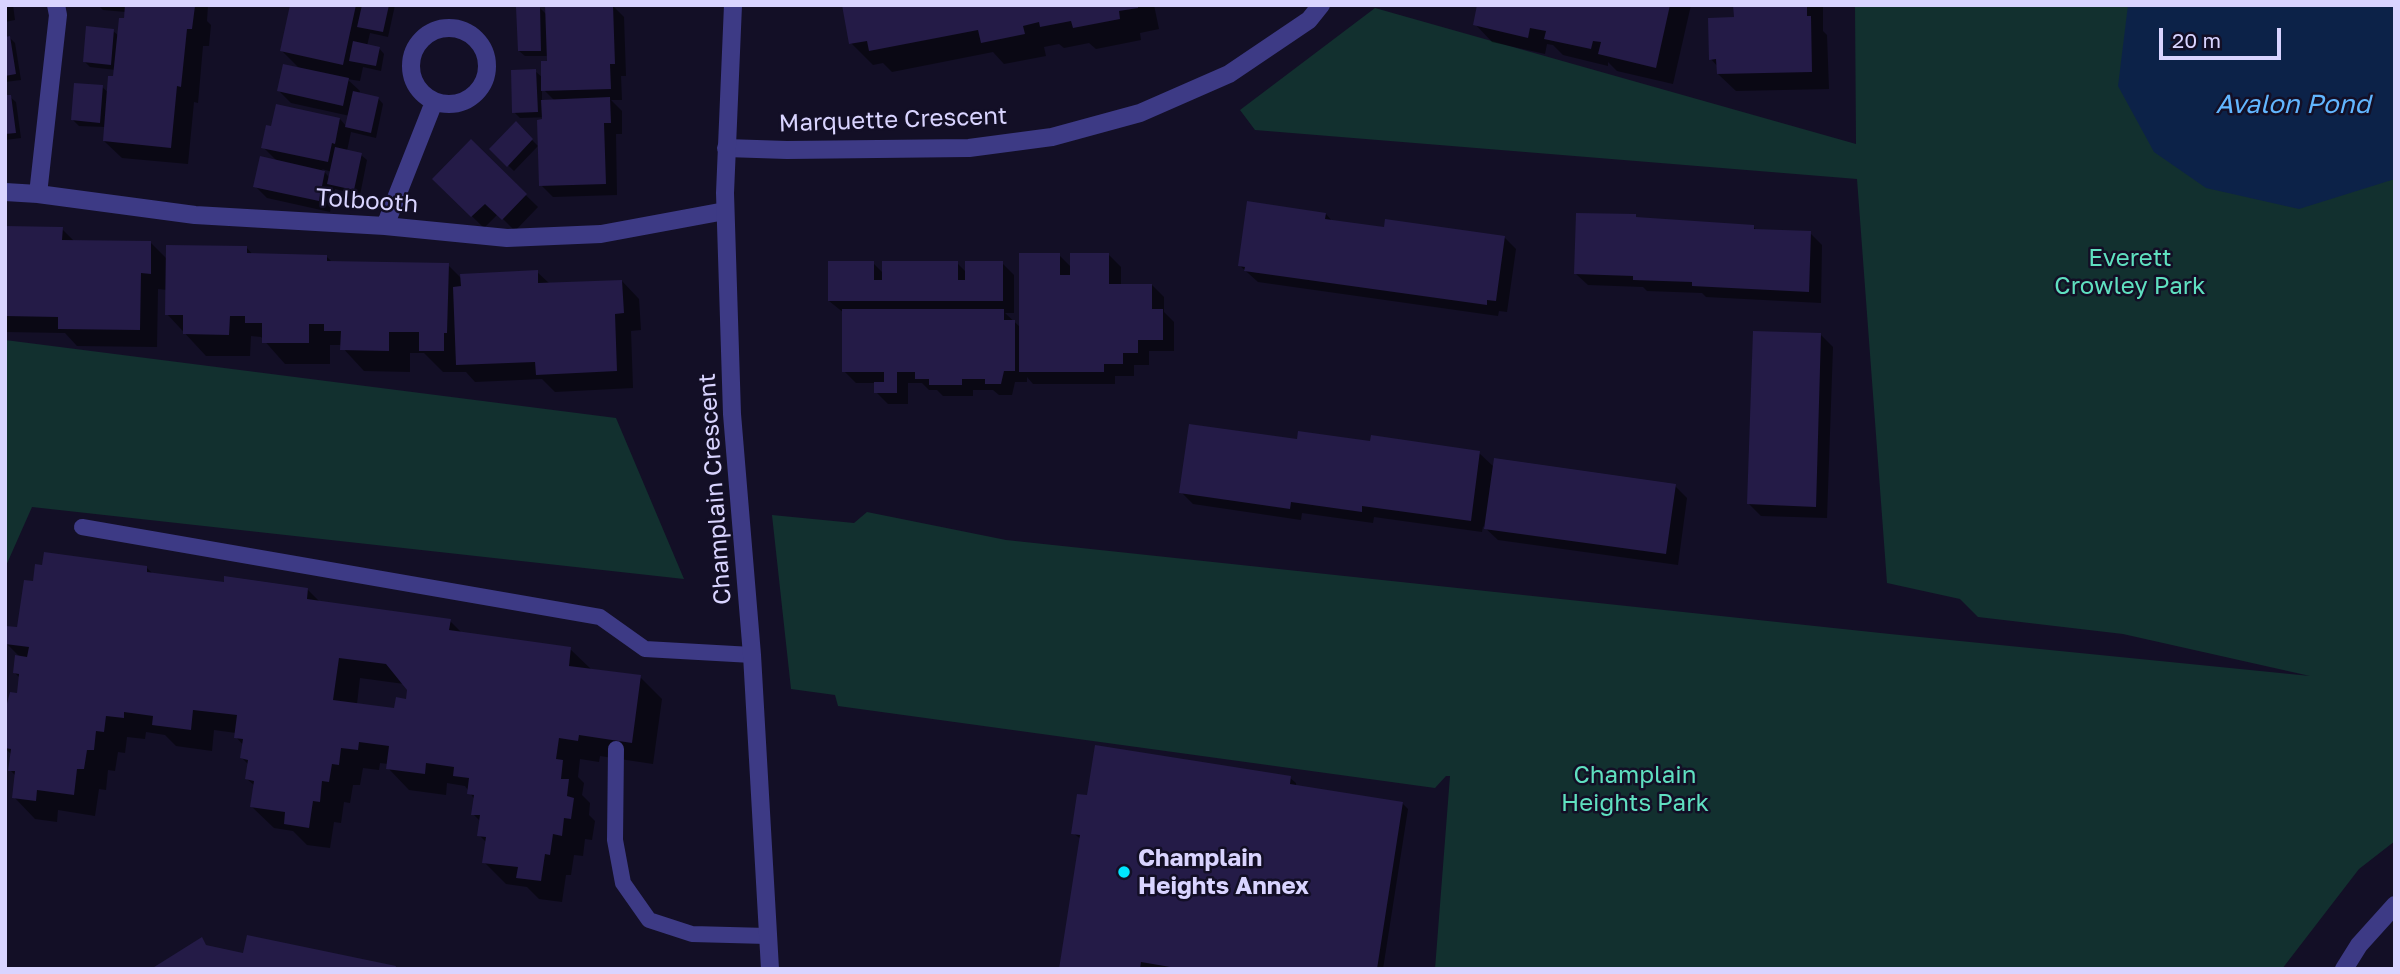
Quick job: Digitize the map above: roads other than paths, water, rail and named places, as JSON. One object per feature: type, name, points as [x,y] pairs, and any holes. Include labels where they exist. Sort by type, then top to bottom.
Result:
[{"type":"street","points":[[38,194],[58,15],[56,5]]},
{"type":"street","name":"Champlain Crescent","points":[[733,5],[725,211],[732,414],[752,656],[770,969]]},
{"type":"street","name":"Marquette Crescent","points":[[726,148],[969,148],[1052,137],[1140,113],[1229,74],[1309,20],[1321,5]]},
{"type":"street","points":[[452,28],[466,31],[477,39],[485,51],[488,64],[486,78],[479,90],[467,101],[450,105],[434,102],[421,92],[412,78],[411,61],[415,47],[438,30],[452,28]]},
{"type":"street","points":[[385,226],[434,102]]},
{"type":"street","name":"Tolbooth","points":[[5,192],[195,215],[385,226],[507,238],[601,234],[725,211]]},
{"type":"street","points":[[2344,969],[2359,945],[2395,905]]},
{"type":"lane","points":[[82,527],[600,617],[645,649],[752,656]]},
{"type":"lane","points":[[616,749],[615,840],[623,883],[649,920],[692,934],[767,936]]},
{"type":"water","name":"Avalon Pond","points":[[2128,5],[2395,5],[2395,179],[2299,209],[2206,188],[2154,152],[2118,86]]},
{"type":"place","name":"Champlain Heights Annex","points":[[1124,872]]},
{"type":"park label","name":"Everett Crowley Park","points":[[2130,272]]},
{"type":"park label","name":"Champlain Heights Park","points":[[1635,789]]}]
